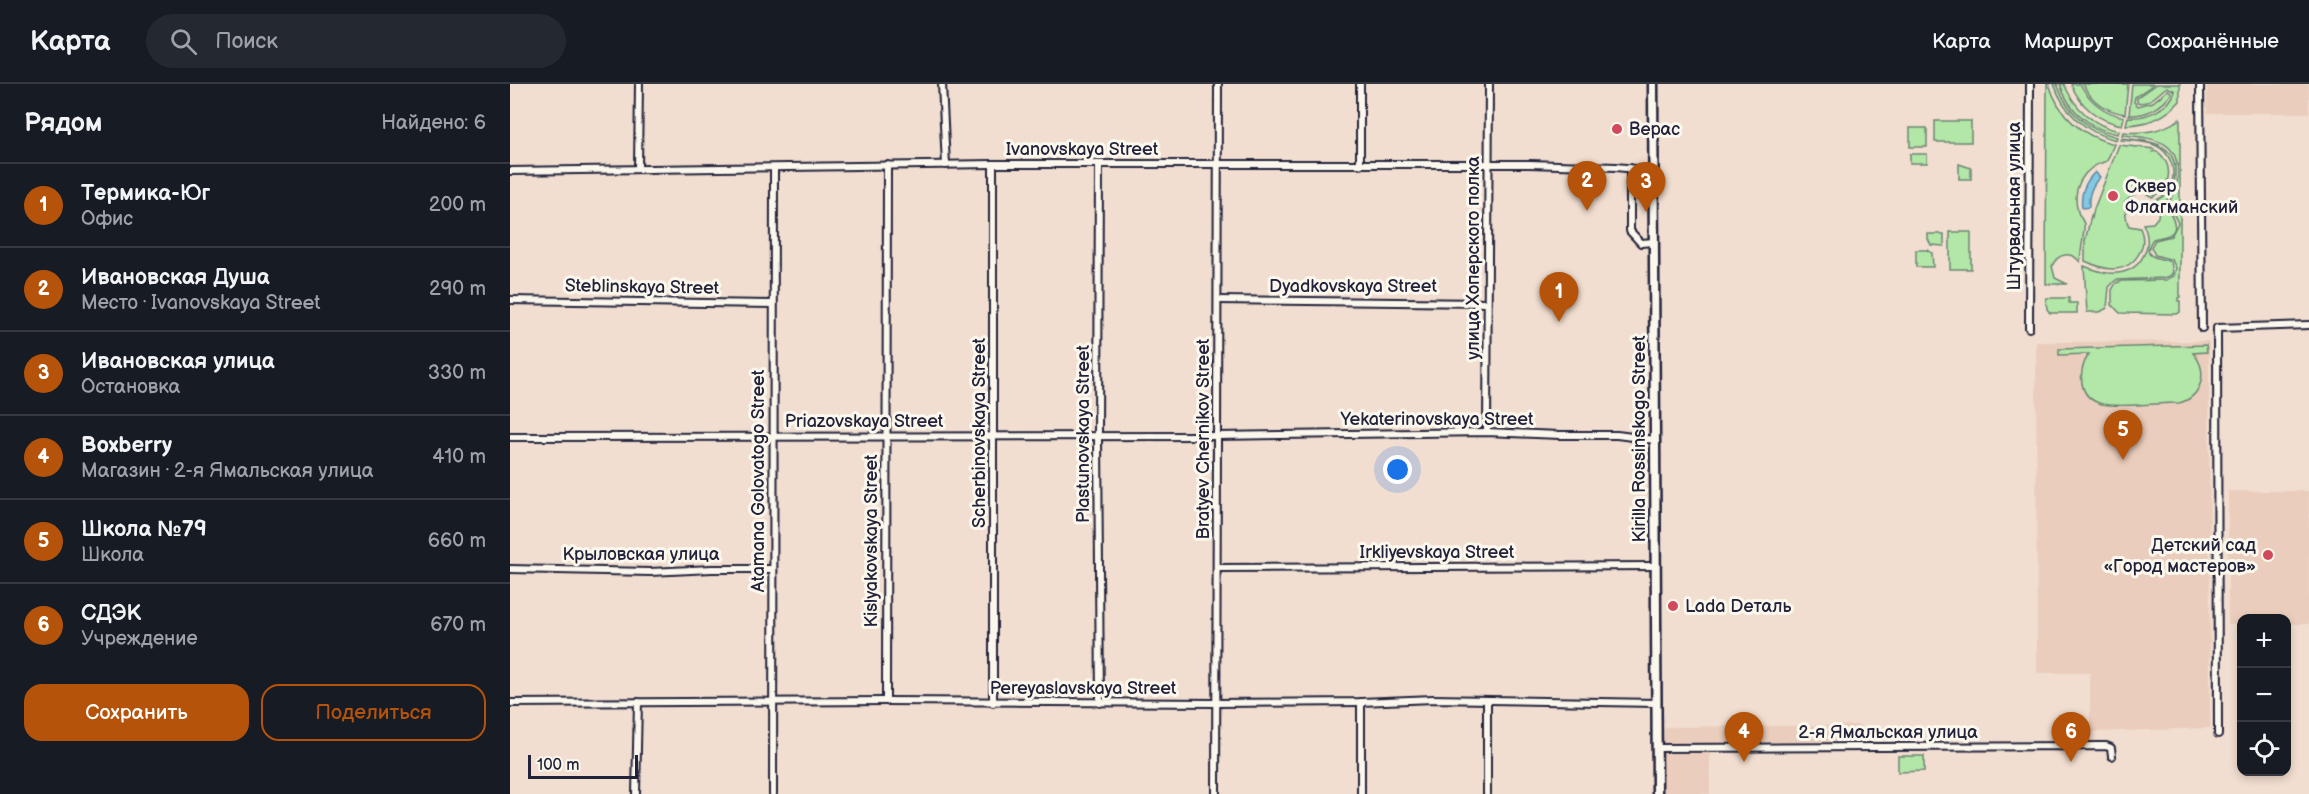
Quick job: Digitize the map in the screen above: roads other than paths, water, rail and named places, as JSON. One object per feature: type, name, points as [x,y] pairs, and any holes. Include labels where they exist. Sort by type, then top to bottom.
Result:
[{"type":"main road","name":"Kirilla Rossinskogo Street","points":[[1653,84],[1657,794]]},
{"type":"street","points":[[638,169],[639,84]]},
{"type":"street","points":[[942,84],[946,165]]},
{"type":"street","name":"Bratyev Chernikov Street","points":[[1216,794],[1218,84]]},
{"type":"street","points":[[1360,84],[1360,165]]},
{"type":"street","name":"улица Хоперского полка","points":[[1487,432],[1489,84]]},
{"type":"street","name":"Штурвальная улица","points":[[2029,328],[2030,84]]},
{"type":"street","points":[[2200,84],[2202,328]]},
{"type":"street","name":"Ivanovskaya Street","points":[[510,171],[774,169],[993,164],[1562,165],[1654,171]]},
{"type":"street","name":"Scherbinovskaya Street","points":[[993,164],[993,703]]},
{"type":"street","name":"Kislyakovskaya Street","points":[[886,701],[887,165]]},
{"type":"street","name":"Plastunovskaya Street","points":[[1100,165],[1098,437],[1100,703]]},
{"type":"street","points":[[1630,168],[1630,231],[1641,243],[1654,242]]},
{"type":"street","name":"Atamana Golovatogo Street","points":[[773,794],[774,169]]},
{"type":"street","name":"Steblinskaya Street","points":[[510,300],[773,304]]},
{"type":"street","name":"Dyadkovskaya Street","points":[[1219,300],[1487,303]]},
{"type":"street","points":[[2218,734],[2217,328],[2309,325]]},
{"type":"street","name":"Yekaterinovskaya Street","points":[[1218,436],[1487,432],[1617,435],[1655,440]]},
{"type":"street","name":"Priazovskaya Street","points":[[510,437],[1218,436]]},
{"type":"street","name":"Irkliyevskaya Street","points":[[1218,568],[1656,566]]},
{"type":"street","name":"Крыловская улица","points":[[510,569],[650,572],[772,569]]},
{"type":"street","name":"Pereyaslavskaya Street","points":[[510,703],[886,701],[1216,703],[1433,699],[1656,703]]},
{"type":"street","points":[[1486,700],[1487,794]]},
{"type":"street","points":[[636,794],[638,702]]},
{"type":"street","points":[[1360,794],[1361,702]]},
{"type":"street","name":"2-я Ямальская улица","points":[[1657,748],[2106,746],[2111,748],[2112,756]]},
{"type":"water","points":[[2095,172],[2100,177],[2091,190],[2089,207],[2082,208],[2084,188]]},
{"type":"place","name":"Верас","points":[[1617,129]]},
{"type":"place","name":"Сквер Флагманский","points":[[2113,196]]},
{"type":"place","name":"Ивановская Душа","points":[[1587,211]]},
{"type":"place","name":"Ивановская улица","points":[[1646,212]]},
{"type":"place","name":"Термика-Юг","points":[[1559,322]]},
{"type":"place","name":"Школа №79","points":[[2123,460]]},
{"type":"place","name":"Детский сад «Город мастеров»","points":[[2268,555]]},
{"type":"place","name":"Lada Dеталь","points":[[1673,606]]},
{"type":"place","name":"Boxberry","points":[[1744,762]]},
{"type":"place","name":"СДЭК","points":[[2071,762]]}]
